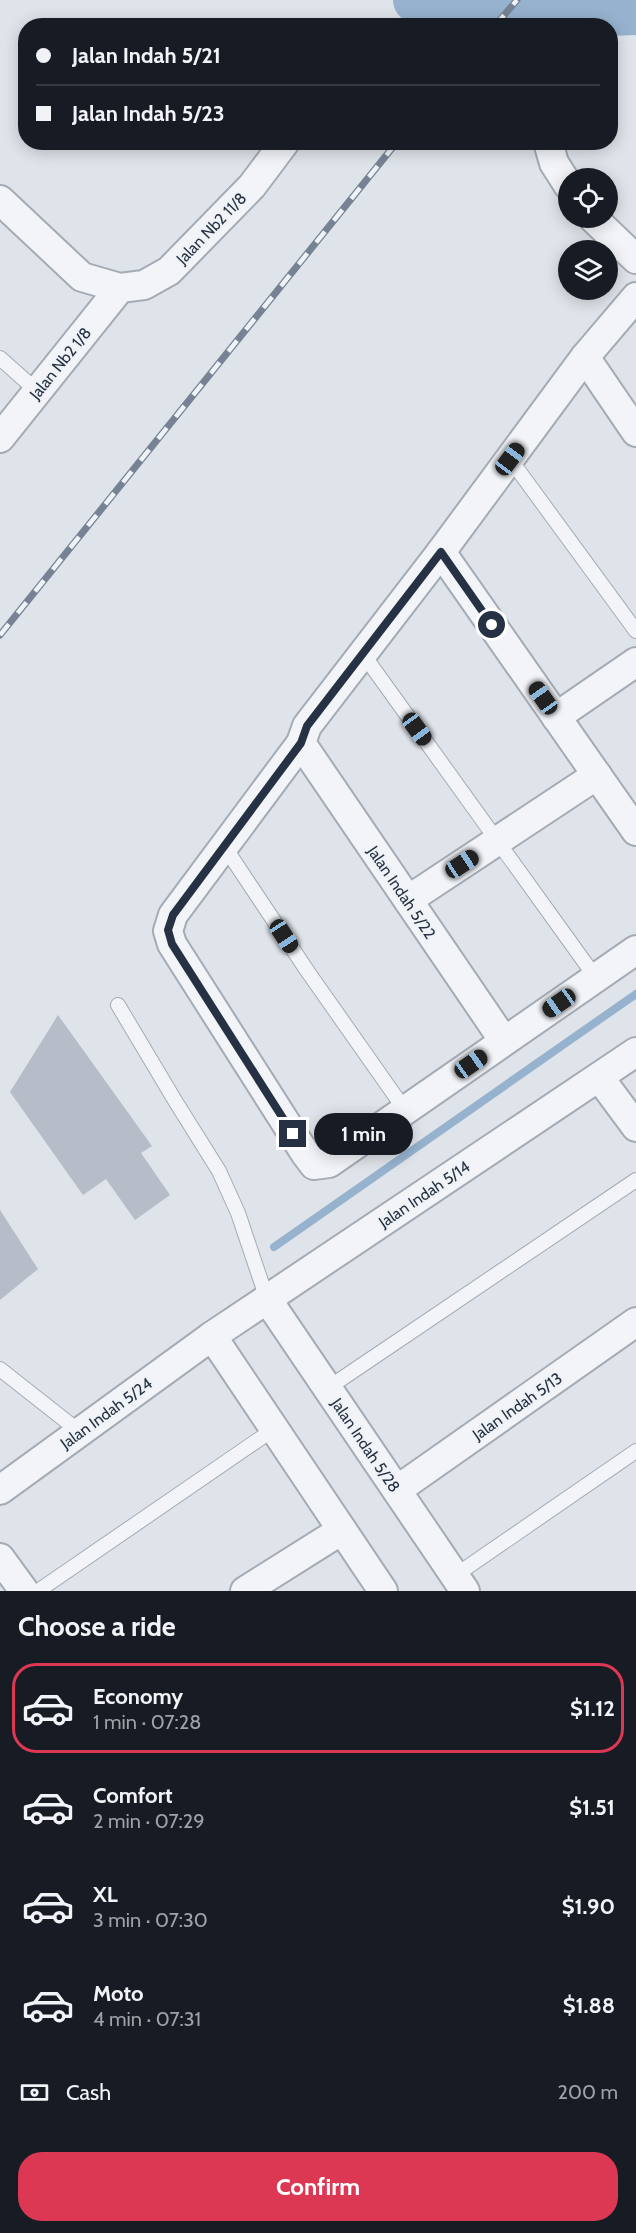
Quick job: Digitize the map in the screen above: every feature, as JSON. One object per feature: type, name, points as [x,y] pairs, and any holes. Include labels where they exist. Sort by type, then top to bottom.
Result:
[{"type":"street","name":"Jalan Nb2 11/8","points":[[120,288],[144,285],[170,271],[252,186],[279,150]]},
{"type":"street","points":[[550,150],[558,170]]},
{"type":"street","points":[[0,200],[82,276],[120,288]]},
{"type":"street","points":[[603,228],[636,259]]},
{"type":"street","name":"Jalan Nb2 1/8","points":[[0,438],[120,288]]},
{"type":"street","points":[[636,297],[585,357],[441,552],[307,726],[301,743],[173,915],[168,930],[172,944],[314,1165],[329,1163],[636,950]]},
{"type":"street","points":[[585,357],[636,432]]},
{"type":"street","points":[[441,552],[636,831]]},
{"type":"street","points":[[556,717],[636,662]]},
{"type":"street","name":"Jalan Indah 5/22","points":[[301,743],[504,1041]]},
{"type":"street","points":[[408,900],[597,775]]},
{"type":"street","name":"Jalan Indah 5/14","points":[[212,1336],[636,1052]]},
{"type":"street","points":[[599,1077],[636,1127]]},
{"type":"street","name":"Jalan Indah 5/28","points":[[267,1299],[459,1584]]},
{"type":"street","name":"Jalan Indah 5/13","points":[[397,1490],[636,1322]]},
{"type":"street","points":[[212,1336],[383,1591]]},
{"type":"street","name":"Jalan Indah 5/24","points":[[0,1490],[212,1336]]},
{"type":"street","points":[[245,1591],[342,1530]]},
{"type":"lane","points":[[0,358],[37,391]]},
{"type":"lane","points":[[510,459],[636,631]]},
{"type":"lane","points":[[363,654],[596,978]]},
{"type":"lane","points":[[224,846],[308,972],[405,1110]]},
{"type":"lane","points":[[118,1005],[219,1171],[238,1214],[267,1299]]},
{"type":"lane","points":[[328,1388],[636,1180]]},
{"type":"lane","points":[[0,1369],[80,1432]]},
{"type":"lane","points":[[15,1582],[274,1430]]},
{"type":"lane","points":[[459,1584],[636,1451]]},
{"type":"building","points":[[58,1015],[152,1146],[141,1153],[170,1195],[135,1220],[106,1179],[83,1195],[10,1092]]},
{"type":"building","points":[[0,1210],[38,1269],[0,1300]]},
{"type":"waterway","points":[[416,0],[439,13],[555,15],[636,12]]},
{"type":"waterway","points":[[274,1247],[636,994]]},
{"type":"railway","points":[[502,18],[517,0]]},
{"type":"railway","points":[[0,635],[391,150]]},
{"type":"route","points":[[293,1134],[172,944],[168,930],[173,915],[301,743],[307,726],[441,552],[492,625]]}]
